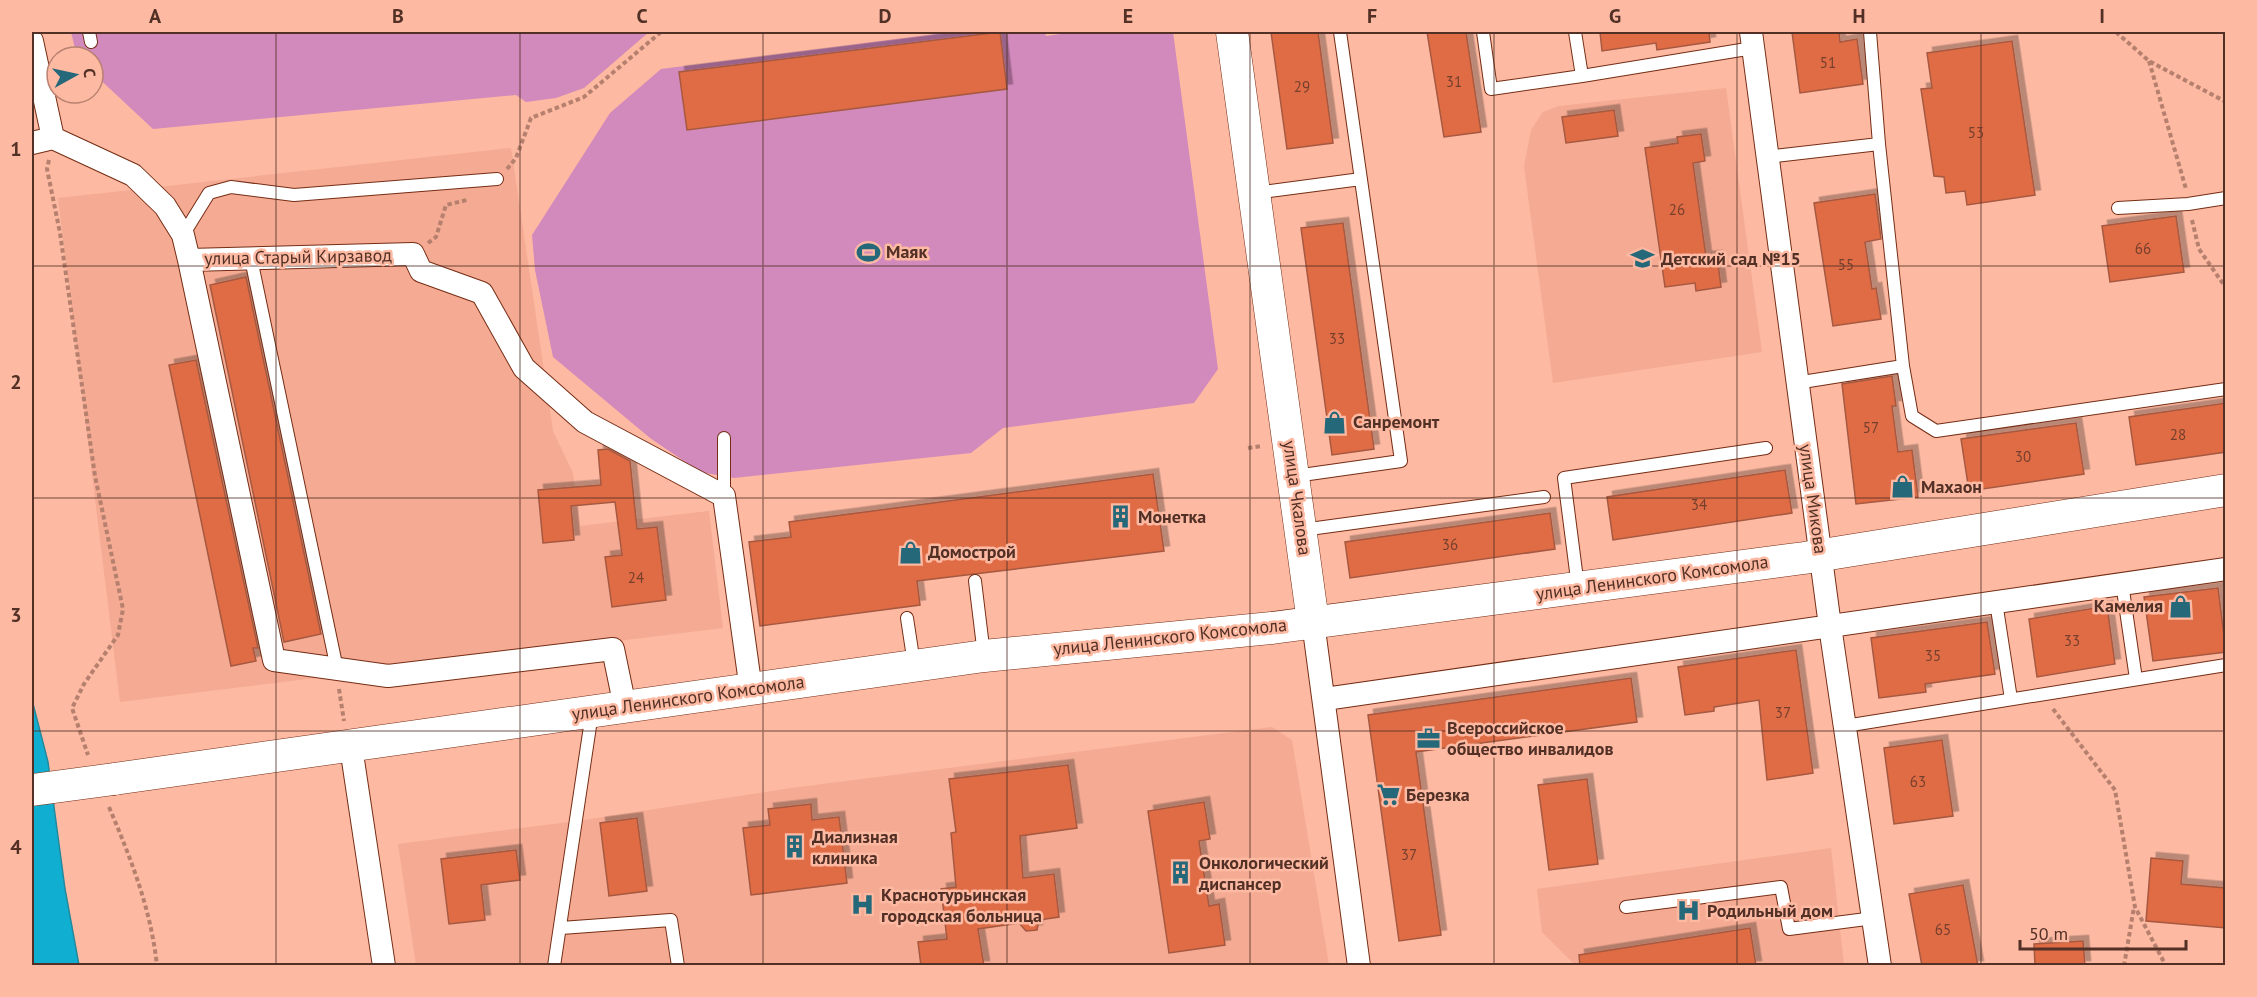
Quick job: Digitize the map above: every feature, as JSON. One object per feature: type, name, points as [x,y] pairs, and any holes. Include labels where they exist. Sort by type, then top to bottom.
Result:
[{"type":"main road","name":"улица Чкалова","points":[[1232,32],[1313,622]]},
{"type":"main road","name":"улица Ленинского Комсомола","points":[[32,790],[351,747],[984,656],[1313,622],[1579,588],[1821,554],[2226,490]]},
{"type":"street","name":"улица Микова","points":[[1752,40],[1830,626],[1880,966]]},
{"type":"street","points":[[32,41],[42,141]]},
{"type":"street","name":"улица Старый Кирзавод","points":[[42,141],[133,175],[165,206],[183,235],[189,260],[413,254],[421,271],[482,292],[524,368],[585,422],[724,496]]},
{"type":"street","points":[[189,260],[274,660],[388,676],[613,649],[625,707]]},
{"type":"street","points":[[724,496],[751,690]]},
{"type":"street","points":[[1324,699],[2226,568]]},
{"type":"street","name":"улица Чкалова","points":[[1313,622],[1359,966]]},
{"type":"street","points":[[351,747],[384,966]]},
{"type":"lane","points":[[1294,477],[1401,461],[1340,32]]},
{"type":"lane","points":[[1483,32],[1491,89],[1582,76],[1752,40]]},
{"type":"lane","points":[[1575,32],[1582,76]]},
{"type":"lane","points":[[1870,32],[1879,144],[1903,366],[1912,416],[1936,431],[2226,389]]},
{"type":"lane","points":[[1766,157],[1879,144]]},
{"type":"lane","points":[[1254,194],[1361,178]]},
{"type":"lane","points":[[183,235],[209,193],[231,187],[294,195],[497,179]]},
{"type":"lane","points":[[2118,208],[2188,204],[2226,198]]},
{"type":"lane","points":[[251,259],[336,669]]},
{"type":"lane","points":[[1797,383],[1903,366]]},
{"type":"lane","points":[[724,438],[724,496]]},
{"type":"lane","points":[[1579,588],[1564,478],[1766,448]]},
{"type":"lane","points":[[1302,530],[1544,497]]},
{"type":"lane","points":[[975,581],[984,656]]},
{"type":"lane","points":[[2122,584],[2136,679]]},
{"type":"lane","points":[[1996,602],[2011,699]]},
{"type":"lane","points":[[907,618],[915,666]]},
{"type":"lane","points":[[1845,726],[2226,665]]},
{"type":"lane","points":[[554,966],[592,712]]},
{"type":"lane","points":[[1626,907],[1781,887],[1789,929],[1874,918]]},
{"type":"lane","points":[[561,928],[671,920],[678,966]]},
{"type":"path","points":[[413,254],[436,237],[446,206],[482,197],[516,158],[523,133],[531,118],[584,96],[662,32]]},
{"type":"path","points":[[2116,32],[2149,61],[2226,102]]},
{"type":"path","points":[[2149,61],[2184,175],[2188,204],[2199,249],[2226,288]]},
{"type":"path","points":[[42,141],[60,233],[95,477],[123,609],[118,635],[84,684],[72,708],[103,780],[139,880],[155,940],[158,966]]},
{"type":"path","points":[[336,669],[344,724],[351,747]]},
{"type":"path","points":[[2042,694],[2115,790],[2134,906],[2124,966]]},
{"type":"path","points":[[2134,906],[2166,966]]},
{"type":"shaded area","points":[[71,32],[649,32],[584,88],[556,98],[526,102],[516,95],[153,129],[105,84],[105,45],[74,45]]},
{"type":"shaded area","name":"Маяк","points":[[952,32],[1045,32],[1046,36],[1075,32],[1173,32],[1218,369],[1194,403],[1003,428],[971,453],[734,478],[700,472],[650,438],[553,357],[535,270],[532,235],[610,113],[661,69]]},
{"type":"shaded area","name":"Детский сад №15","points":[[1726,88],[1762,352],[1553,383],[1524,166],[1531,130],[1543,112],[1559,106]]},
{"type":"shaded area","points":[[511,148],[553,431],[573,473],[580,526],[709,511],[723,628],[120,702],[58,198]]},
{"type":"shaded area","name":"Краснотурьинская городская больница","points":[[1272,727],[1292,740],[1329,965],[416,965],[398,844],[577,821],[791,788]]},
{"type":"shaded area","name":"Родильный дом","points":[[1831,848],[1844,965],[1575,965],[1542,932],[1537,889]]},
{"type":"water","points":[[32,700],[48,762],[65,889],[79,965],[32,965]]},
{"type":"building","points":[[1000,32],[1007,89],[687,130],[679,72]]},
{"type":"building","points":[[1271,32],[1318,32],[1333,143],[1287,149]]},
{"type":"building","points":[[1427,32],[1466,32],[1481,132],[1444,137]]},
{"type":"building","points":[[1600,32],[1709,32],[1710,42],[1657,50],[1656,43],[1602,51]]},
{"type":"building","points":[[1792,32],[1839,32],[1840,42],[1857,39],[1863,84],[1800,93]]},
{"type":"building","points":[[2012,41],[2035,195],[1967,205],[1965,191],[1946,193],[1944,177],[1934,176],[1921,89],[1932,88],[1927,53]]},
{"type":"building","points":[[1614,110],[1618,136],[1566,143],[1562,117]]},
{"type":"building","points":[[1701,134],[1705,161],[1693,163],[1706,257],[1717,256],[1721,287],[1696,291],[1695,283],[1665,287],[1645,148],[1678,143],[1677,137]]},
{"type":"building","points":[[1875,194],[1881,239],[1865,242],[1872,289],[1876,288],[1881,319],[1833,326],[1814,203]]},
{"type":"building","points":[[2176,216],[2184,272],[2110,282],[2102,226]]},
{"type":"building","points":[[1343,223],[1374,449],[1332,455],[1301,228]]},
{"type":"building","points":[[246,277],[321,634],[284,642],[210,285]]},
{"type":"building","points":[[196,360],[258,648],[253,648],[256,661],[231,666],[169,365]]},
{"type":"building","points":[[1892,376],[1896,406],[1892,406],[1898,452],[1912,450],[1918,497],[1856,504],[1842,384]]},
{"type":"building","points":[[2226,403],[2226,452],[2136,465],[2129,417]]},
{"type":"building","points":[[2076,423],[2084,474],[1969,491],[1961,439]]},
{"type":"building","points":[[608,449],[630,461],[637,529],[657,527],[666,600],[612,607],[605,557],[622,555],[615,502],[571,506],[574,540],[543,543],[538,490],[601,485],[598,450]]},
{"type":"building","points":[[1785,470],[1792,513],[1613,540],[1607,497]]},
{"type":"building","name":"Домострой","points":[[1153,474],[1164,551],[917,581],[920,605],[760,626],[749,542],[791,537],[789,522]]},
{"type":"building","points":[[1550,513],[1555,549],[1350,578],[1345,542]]},
{"type":"building","points":[[2218,588],[2226,652],[2153,661],[2144,597]]},
{"type":"building","points":[[2107,606],[2115,664],[2037,677],[2029,619]]},
{"type":"building","points":[[1987,622],[1995,674],[1925,684],[1926,692],[1879,698],[1871,638]]},
{"type":"building","points":[[1796,650],[1813,773],[1767,780],[1759,700],[1714,707],[1714,711],[1685,715],[1678,667]]},
{"type":"building","points":[[1631,678],[1637,722],[1416,752],[1441,935],[1399,941],[1368,715]]},
{"type":"building","points":[[1942,740],[1953,816],[1894,824],[1884,748]]},
{"type":"building","points":[[1068,765],[1077,828],[1020,836],[1023,878],[1054,874],[1059,917],[1039,920],[1037,930],[1026,931],[1019,923],[978,929],[984,966],[921,966],[918,942],[947,939],[941,889],[956,887],[951,833],[956,832],[949,779]]},
{"type":"building","points":[[1587,779],[1598,864],[1549,870],[1538,785]]},
{"type":"building","name":"Онкологический диспансер","points":[[1204,802],[1210,839],[1199,841],[1209,906],[1219,904],[1225,945],[1169,953],[1148,811]]},
{"type":"building","name":"Диализная клиника","points":[[811,804],[812,820],[839,817],[847,883],[751,895],[743,828],[770,825],[768,809]]},
{"type":"building","points":[[637,818],[647,891],[609,896],[600,823]]},
{"type":"building","points":[[516,850],[520,880],[481,885],[485,920],[449,924],[441,859]]},
{"type":"building","points":[[2151,858],[2183,861],[2181,884],[2226,888],[2226,928],[2146,921]]},
{"type":"building","points":[[1963,885],[1978,966],[1922,966],[1909,894]]},
{"type":"building","points":[[1750,928],[1756,966],[1580,966],[1579,955]]},
{"type":"building","points":[[2083,941],[2085,966],[2035,966],[2034,944]]},
{"type":"place","name":"Маяк","points":[[868,252]]},
{"type":"place","name":"Детский сад №15","points":[[1643,259]]},
{"type":"place","name":"Санремонт","points":[[1335,422]]},
{"type":"place","name":"Махаон","points":[[1903,487]]},
{"type":"place","name":"Монетка","points":[[1120,517]]},
{"type":"place","name":"Домострой","points":[[910,552]]},
{"type":"place","name":"Камелия","points":[[2181,606]]},
{"type":"place","name":"Всероссийское общество инвалидов","points":[[1429,738]]},
{"type":"place","name":"Березка","points":[[1388,795]]},
{"type":"place","name":"Диализная клиника","points":[[794,847]]},
{"type":"place","name":"Онкологический диспансер","points":[[1181,873]]},
{"type":"place","name":"Краснотурьинская городская больница","points":[[863,905]]},
{"type":"place","name":"Родильный дом","points":[[1689,911]]}]
